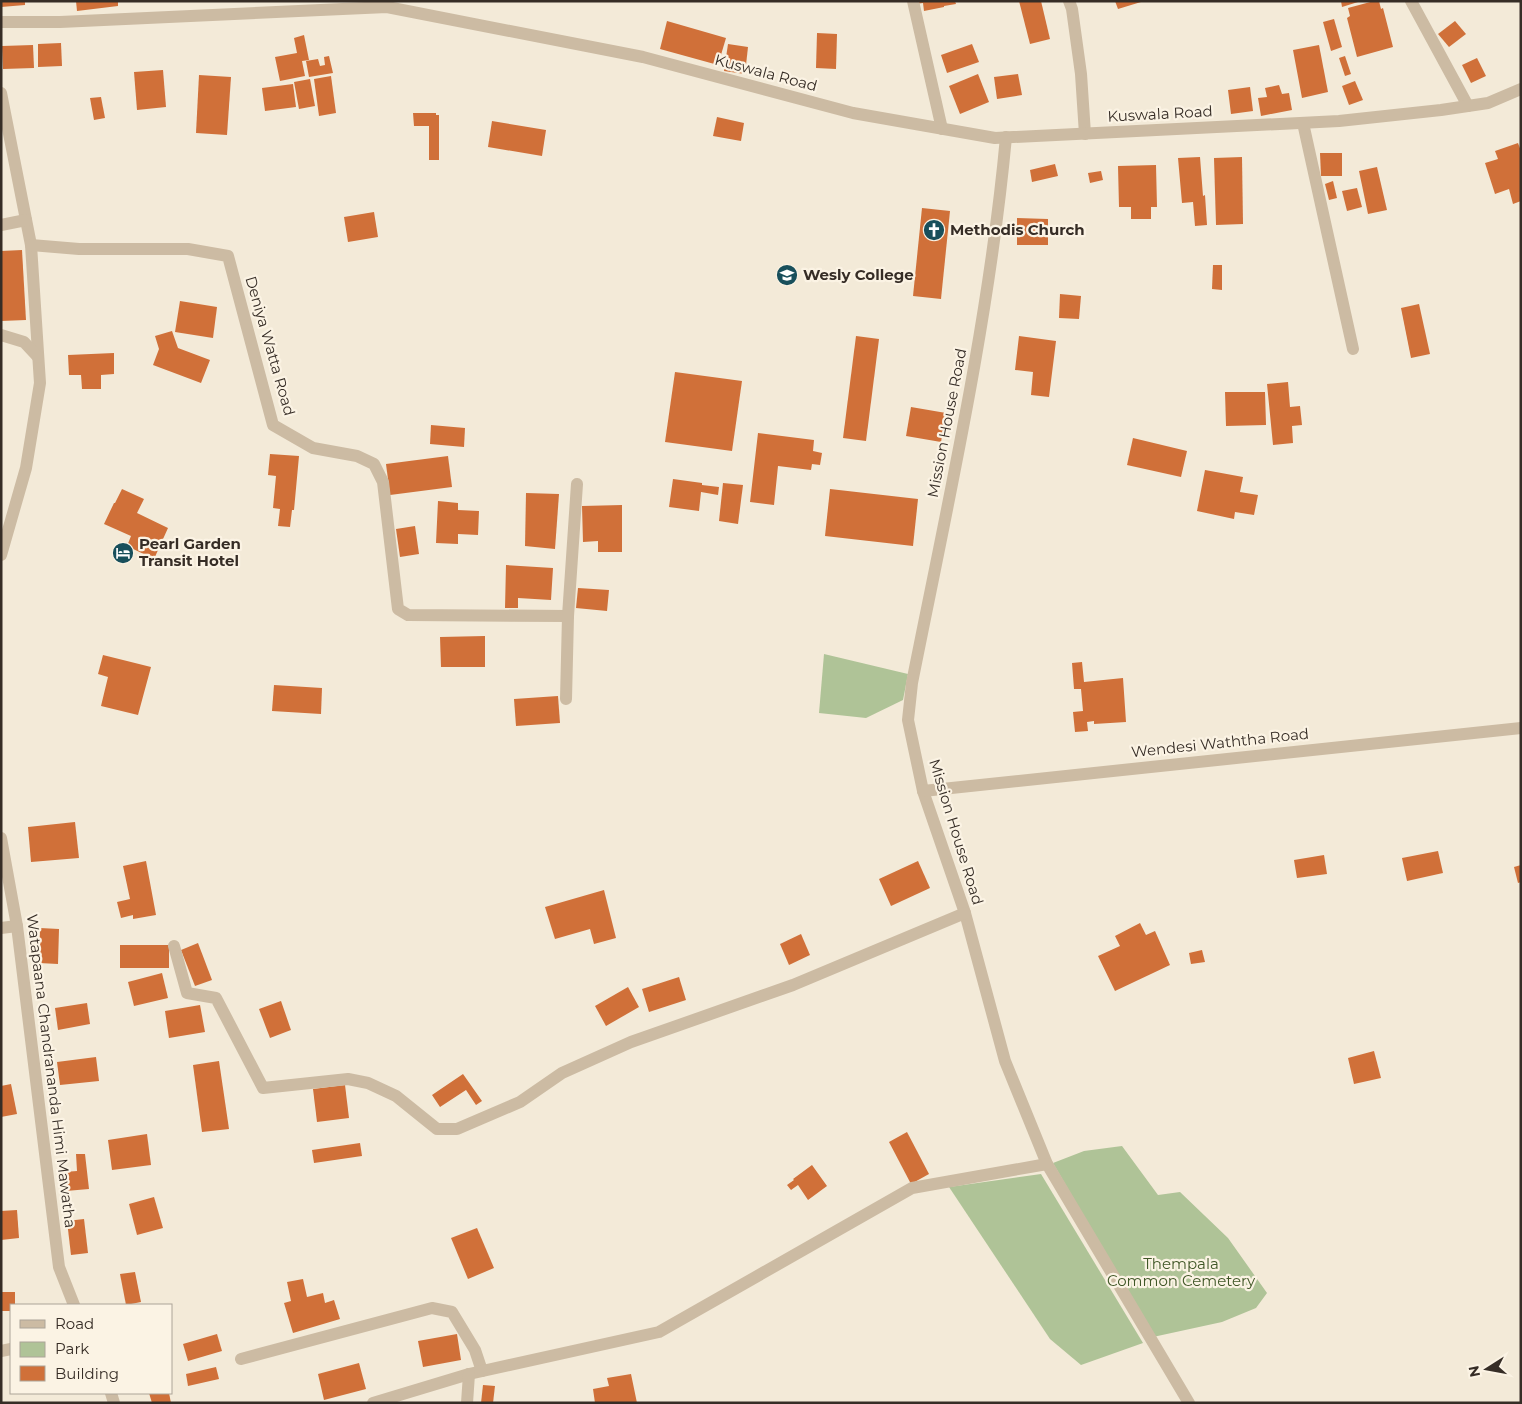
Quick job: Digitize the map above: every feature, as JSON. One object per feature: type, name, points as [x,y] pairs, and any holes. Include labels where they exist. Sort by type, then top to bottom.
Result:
[{"type":"street","points":[[913,1],[942,129]]},
{"type":"street","points":[[1069,1],[1072,9],[1081,74],[1085,134]]},
{"type":"street","points":[[1411,1],[1468,106]]},
{"type":"street","name":"Kuswala Road","points":[[1,22],[60,22],[387,8],[643,57],[853,113],[995,138],[1339,122],[1488,103],[1521,89]]},
{"type":"street","points":[[1,93],[31,245],[40,383],[26,468],[1,555]]},
{"type":"street","points":[[1304,123],[1353,349]]},
{"type":"street","name":"Mission House Road","points":[[1006,137],[1001,198],[972,387],[912,683],[908,720],[923,791],[965,913],[1005,1061],[1047,1164],[1189,1403]]},
{"type":"street","points":[[1,225],[26,220]]},
{"type":"street","name":"Deniya Watta Road","points":[[31,245],[79,249],[188,249],[228,256],[274,425],[313,448],[357,456],[374,464],[383,482],[398,609],[408,614],[568,616]]},
{"type":"street","points":[[1,335],[24,342],[38,357]]},
{"type":"street","points":[[566,699],[568,616],[577,484]]},
{"type":"street","name":"Wendesi Waththa Road","points":[[923,791],[1521,728]]},
{"type":"street","name":"Watapaana Chandrananda Himi Mawatha","points":[[1,838],[17,926],[59,1267],[74,1304]]},
{"type":"street","points":[[174,946],[187,994],[216,998],[263,1088],[348,1079],[368,1083],[396,1096],[437,1129],[457,1129],[520,1102],[562,1073],[631,1042],[793,985],[965,913]]},
{"type":"street","points":[[1,928],[17,926]]},
{"type":"street","points":[[373,1403],[475,1372],[659,1332],[912,1188],[1047,1164]]},
{"type":"street","points":[[242,1359],[432,1308],[452,1312],[474,1350],[475,1372],[467,1403]]},
{"type":"green space","points":[[824,654],[908,674],[903,700],[866,718],[819,713]]},
{"type":"green space","name":"Thempala Common Cemetery","points":[[1122,1146],[1158,1195],[1180,1192],[1228,1238],[1267,1293],[1256,1308],[1222,1322],[1153,1337],[1053,1163],[1084,1151]]},
{"type":"green space","name":"Thempala Common Cemetery","points":[[1041,1174],[1143,1343],[1081,1365],[1050,1339],[949,1187]]},
{"type":"building","points":[[1,1],[25,1],[25,5],[1,7]]},
{"type":"building","points":[[76,1],[118,1],[118,6],[77,11]]},
{"type":"building","points":[[914,1],[955,1],[956,4],[924,11],[923,3],[915,4]]},
{"type":"building","points":[[1019,1],[1041,1],[1050,39],[1030,44]]},
{"type":"building","points":[[1115,1],[1141,1],[1141,2],[1118,9]]},
{"type":"building","points":[[1341,1],[1358,1],[1358,2],[1342,7]]},
{"type":"building","points":[[1379,1],[1381,9],[1383,8],[1393,47],[1357,57],[1347,18],[1350,16],[1348,8]]},
{"type":"building","points":[[1334,19],[1342,47],[1331,51],[1323,22]]},
{"type":"building","points":[[667,21],[726,38],[718,65],[660,49]]},
{"type":"building","points":[[1455,21],[1466,34],[1449,47],[1438,34]]},
{"type":"building","points":[[817,33],[837,34],[836,69],[816,68]]},
{"type":"building","points":[[304,35],[309,60],[302,61],[305,76],[280,81],[275,57],[297,53],[294,38]]},
{"type":"building","points":[[61,43],[62,66],[38,67],[38,44]]},
{"type":"building","points":[[728,44],[748,47],[745,74],[724,71]]},
{"type":"building","points":[[972,44],[979,62],[947,73],[941,55]]},
{"type":"building","points":[[33,45],[34,68],[3,69],[2,46]]},
{"type":"building","points":[[1319,45],[1328,92],[1302,98],[1293,50]]},
{"type":"building","points":[[329,56],[333,73],[309,77],[306,61],[318,59],[320,66],[325,65],[324,57]]},
{"type":"building","points":[[1345,56],[1351,74],[1345,76],[1339,58]]},
{"type":"building","points":[[1477,58],[1486,76],[1471,83],[1462,65]]},
{"type":"building","points":[[163,70],[166,107],[137,110],[134,72]]},
{"type":"building","points":[[978,74],[989,102],[960,114],[949,86]]},
{"type":"building","points":[[1018,74],[1022,95],[997,99],[994,77]]},
{"type":"building","points":[[199,75],[231,77],[227,135],[196,133]]},
{"type":"building","points":[[331,76],[336,113],[319,116],[314,79]]},
{"type":"building","points":[[310,79],[315,106],[299,109],[294,82]]},
{"type":"building","points":[[1355,81],[1363,100],[1349,105],[1342,86]]},
{"type":"building","points":[[293,84],[296,107],[265,111],[262,88]]},
{"type":"building","points":[[1279,85],[1282,94],[1289,93],[1292,110],[1261,116],[1258,98],[1267,97],[1265,88]]},
{"type":"building","points":[[1250,87],[1253,111],[1231,114],[1228,90]]},
{"type":"building","points":[[101,97],[105,118],[94,120],[90,98]]},
{"type":"building","points":[[413,113],[436,113],[436,115],[439,115],[439,160],[429,160],[429,126],[414,126]]},
{"type":"building","points":[[717,117],[744,123],[741,141],[713,136]]},
{"type":"building","points":[[492,121],[546,130],[542,156],[488,147]]},
{"type":"building","points":[[1518,143],[1521,151],[1521,201],[1513,204],[1509,189],[1495,194],[1485,163],[1498,159],[1495,151]]},
{"type":"building","points":[[1320,153],[1342,153],[1342,176],[1321,176]]},
{"type":"building","points":[[1200,157],[1207,225],[1195,226],[1193,202],[1182,203],[1178,158]]},
{"type":"building","points":[[1242,157],[1243,224],[1216,225],[1214,158]]},
{"type":"building","points":[[1055,164],[1058,176],[1032,182],[1030,170]]},
{"type":"building","points":[[1156,165],[1157,207],[1151,207],[1151,219],[1131,219],[1131,207],[1119,207],[1118,166]]},
{"type":"building","points":[[1377,167],[1387,210],[1368,214],[1359,171]]},
{"type":"building","points":[[1101,171],[1103,180],[1090,183],[1088,173]]},
{"type":"building","points":[[1333,181],[1337,198],[1329,200],[1325,184]]},
{"type":"building","points":[[1357,188],[1362,207],[1347,211],[1342,191]]},
{"type":"building","points":[[922,208],[950,211],[941,299],[913,296]]},
{"type":"building","points":[[374,212],[378,237],[348,242],[344,217]]},
{"type":"building","points":[[1017,218],[1048,219],[1048,245],[1017,245]]},
{"type":"building","points":[[22,250],[26,320],[1,321],[1,251]]},
{"type":"building","points":[[1213,265],[1222,265],[1222,290],[1212,289]]},
{"type":"building","points":[[1060,294],[1081,296],[1079,319],[1059,318]]},
{"type":"building","points":[[180,301],[217,307],[213,338],[175,332]]},
{"type":"building","points":[[1419,304],[1430,354],[1411,358],[1401,308]]},
{"type":"building","points":[[172,331],[178,348],[210,360],[201,383],[153,365],[159,349],[155,336]]},
{"type":"building","points":[[856,336],[879,339],[866,441],[843,438]]},
{"type":"building","points":[[1019,336],[1056,341],[1049,397],[1031,395],[1033,372],[1015,370]]},
{"type":"building","points":[[114,353],[114,374],[101,375],[101,389],[82,389],[81,375],[69,375],[68,355]]},
{"type":"building","points":[[675,372],[742,381],[732,451],[665,442]]},
{"type":"building","points":[[1288,382],[1290,407],[1300,406],[1302,425],[1292,426],[1293,443],[1273,445],[1267,384]]},
{"type":"building","points":[[1225,392],[1265,392],[1266,425],[1226,426]]},
{"type":"building","points":[[911,407],[946,413],[941,442],[906,436]]},
{"type":"building","points":[[431,425],[465,428],[464,447],[430,444]]},
{"type":"building","points":[[758,433],[814,440],[813,451],[822,453],[820,465],[812,464],[811,470],[778,466],[774,505],[750,502]]},
{"type":"building","points":[[1133,438],[1187,451],[1181,477],[1127,465]]},
{"type":"building","points":[[270,454],[299,456],[294,510],[292,510],[290,527],[278,526],[280,509],[273,508],[276,476],[268,475]]},
{"type":"building","points":[[448,456],[452,487],[390,495],[386,464]]},
{"type":"building","points":[[1205,470],[1243,477],[1240,492],[1258,495],[1254,515],[1235,512],[1234,519],[1197,511]]},
{"type":"building","points":[[673,479],[719,487],[718,495],[701,492],[699,511],[669,507]]},
{"type":"building","points":[[723,483],[743,485],[738,524],[719,521]]},
{"type":"building","points":[[122,489],[144,499],[137,513],[168,528],[154,559],[127,546],[131,536],[104,524]]},
{"type":"building","points":[[830,489],[918,499],[913,546],[825,536]]},
{"type":"building","points":[[526,493],[559,494],[555,549],[525,546]]},
{"type":"building","points":[[438,501],[458,503],[458,510],[479,511],[478,535],[458,534],[458,544],[436,543]]},
{"type":"building","points":[[622,505],[622,552],[598,552],[598,541],[583,542],[582,506]]},
{"type":"building","points":[[415,526],[419,554],[400,557],[396,529]]},
{"type":"building","points":[[506,565],[553,568],[551,600],[518,598],[518,608],[505,608]]},
{"type":"building","points":[[578,588],[609,590],[607,611],[576,608]]},
{"type":"building","points":[[485,636],[485,667],[441,667],[440,637]]},
{"type":"building","points":[[103,655],[151,667],[138,715],[101,706],[108,677],[98,674]]},
{"type":"building","points":[[1082,662],[1084,682],[1123,678],[1126,722],[1094,724],[1094,721],[1087,722],[1088,731],[1075,732],[1073,712],[1083,711],[1081,689],[1074,689],[1072,663]]},
{"type":"building","points":[[274,685],[322,688],[321,714],[272,711]]},
{"type":"building","points":[[558,696],[560,723],[516,726],[514,699]]},
{"type":"building","points":[[75,822],[79,858],[31,862],[28,827]]},
{"type":"building","points":[[1438,851],[1443,873],[1407,881],[1402,858]]},
{"type":"building","points":[[1324,855],[1327,874],[1297,878],[1294,860]]},
{"type":"building","points":[[146,861],[156,915],[133,919],[133,915],[121,918],[117,902],[130,899],[123,866]]},
{"type":"building","points":[[918,861],[930,888],[891,906],[879,879]]},
{"type":"building","points":[[1521,865],[1521,882],[1518,883],[1514,867]]},
{"type":"building","points":[[604,890],[616,938],[594,944],[590,929],[555,939],[545,907]]},
{"type":"building","points":[[1140,923],[1146,935],[1155,931],[1170,965],[1115,991],[1098,956],[1120,946],[1115,936]]},
{"type":"building","points":[[40,928],[59,929],[58,964],[39,963]]},
{"type":"building","points":[[801,934],[810,955],[789,965],[780,944]]},
{"type":"building","points":[[198,943],[212,980],[195,986],[181,950]]},
{"type":"building","points":[[120,945],[169,945],[169,968],[120,968]]},
{"type":"building","points":[[1202,950],[1205,962],[1191,964],[1189,953]]},
{"type":"building","points":[[162,973],[168,998],[134,1006],[128,982]]},
{"type":"building","points":[[679,977],[686,1000],[649,1012],[642,989]]},
{"type":"building","points":[[628,987],[639,1007],[606,1026],[595,1006]]},
{"type":"building","points":[[281,1001],[291,1030],[270,1038],[259,1009]]},
{"type":"building","points":[[87,1003],[90,1024],[58,1030],[55,1008]]},
{"type":"building","points":[[200,1005],[205,1032],[169,1038],[165,1011]]},
{"type":"building","points":[[1374,1051],[1381,1078],[1354,1084],[1348,1058]]},
{"type":"building","points":[[96,1057],[99,1081],[60,1085],[57,1062]]},
{"type":"building","points":[[219,1061],[229,1129],[202,1132],[193,1065]]},
{"type":"building","points":[[463,1074],[482,1101],[476,1105],[466,1090],[440,1107],[432,1095]]},
{"type":"building","points":[[11,1084],[17,1114],[1,1117],[1,1086]]},
{"type":"building","points":[[345,1085],[349,1118],[317,1122],[313,1089]]},
{"type":"building","points":[[907,1132],[929,1174],[911,1184],[889,1142]]},
{"type":"building","points":[[147,1134],[151,1165],[112,1170],[108,1140]]},
{"type":"building","points":[[360,1143],[362,1156],[314,1163],[312,1150]]},
{"type":"building","points":[[76,1154],[85,1154],[89,1189],[66,1191],[64,1172],[77,1171]]},
{"type":"building","points":[[812,1165],[827,1186],[808,1200],[798,1185],[791,1190],[787,1185]]},
{"type":"building","points":[[154,1197],[163,1228],[137,1235],[129,1204]]},
{"type":"building","points":[[17,1210],[19,1238],[1,1240],[1,1211]]},
{"type":"building","points":[[84,1219],[88,1253],[71,1255],[67,1221]]},
{"type":"building","points":[[477,1228],[494,1268],[468,1279],[451,1238]]},
{"type":"building","points":[[135,1272],[141,1302],[126,1304],[120,1274]]},
{"type":"building","points":[[303,1279],[307,1297],[323,1293],[325,1303],[334,1300],[340,1319],[293,1333],[284,1303],[291,1301],[287,1282]]},
{"type":"building","points":[[1,1292],[15,1292],[15,1304],[10,1304],[10,1311],[1,1311]]},
{"type":"building","points":[[217,1334],[222,1351],[188,1361],[183,1344]]},
{"type":"building","points":[[457,1334],[461,1360],[423,1367],[418,1341]]},
{"type":"building","points":[[359,1363],[366,1389],[324,1400],[318,1374]]},
{"type":"building","points":[[216,1367],[219,1379],[188,1386],[186,1374]]},
{"type":"building","points":[[631,1374],[637,1403],[595,1403],[593,1389],[609,1386],[607,1378]]},
{"type":"building","points":[[483,1385],[495,1386],[493,1403],[481,1403]]},
{"type":"building","points":[[149,1394],[169,1394],[171,1403],[152,1403]]},
{"type":"place","name":"Methodis Church","points":[[934,230]]},
{"type":"place","name":"Wesly College","points":[[787,275]]},
{"type":"place","name":"Pearl Garden Transit Hotel","points":[[123,553]]}]
